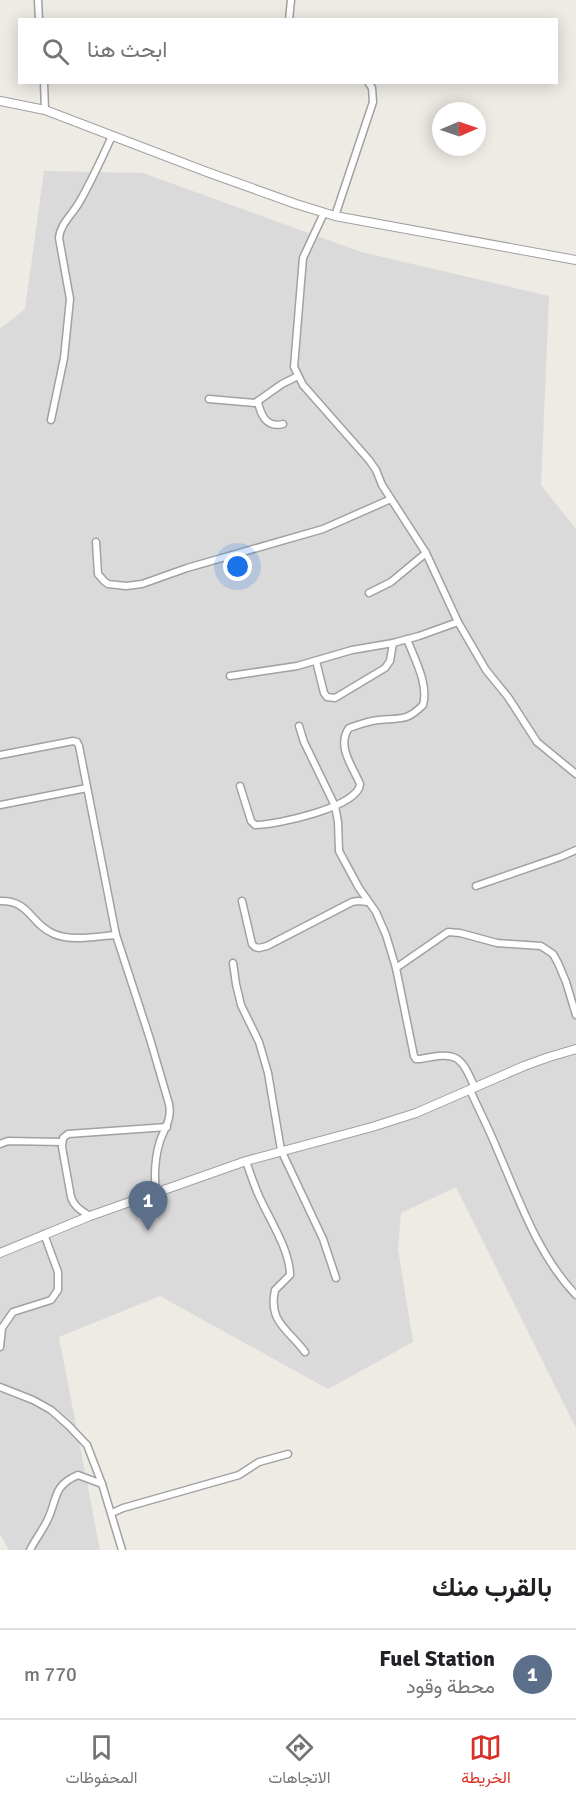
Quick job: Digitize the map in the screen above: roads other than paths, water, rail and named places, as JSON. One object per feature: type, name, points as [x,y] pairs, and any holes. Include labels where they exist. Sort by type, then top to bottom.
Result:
[{"type":"street","points":[[38,0],[39,18]]},
{"type":"street","points":[[289,18],[291,0]]},
{"type":"street","points":[[44,84],[45,110]]},
{"type":"street","points":[[335,216],[373,102],[372,88],[369,84]]},
{"type":"street","points":[[0,101],[45,110],[324,213],[576,260]]},
{"type":"street","points":[[51,420],[64,358],[70,299],[60,230],[81,201],[112,136]]},
{"type":"street","points":[[324,213],[303,258],[294,367],[298,376],[303,385],[369,460],[426,553],[458,622],[486,670],[508,697],[537,742],[576,774]]},
{"type":"street","points":[[209,399],[258,402],[282,384],[298,376]]},
{"type":"street","points":[[258,402],[261,416],[272,425],[283,424]]},
{"type":"street","points":[[96,542],[98,574],[104,581],[108,584],[126,586],[142,584],[187,568],[323,529],[391,499]]},
{"type":"street","points":[[369,593],[391,582],[426,553]]},
{"type":"street","points":[[230,676],[316,662],[352,651],[419,636],[458,622]]},
{"type":"street","points":[[240,786],[250,821],[255,825],[302,818],[335,806],[356,793],[360,784],[345,750],[345,735],[349,728],[377,720],[404,719],[414,714],[423,705],[422,680],[407,639]]},
{"type":"street","points":[[316,662],[324,693],[327,697],[334,698],[385,668],[390,661],[393,643]]},
{"type":"street","points":[[300,726],[304,742],[335,806],[339,851],[381,922],[396,968],[414,1056],[416,1059],[455,1056],[463,1064],[516,1196],[539,1241],[576,1295]]},
{"type":"street","points":[[0,755],[77,742],[116,935],[171,1113],[160,1143],[154,1178],[156,1193]]},
{"type":"street","points":[[0,805],[87,788]]},
{"type":"street","points":[[476,886],[576,850]]},
{"type":"street","points":[[0,901],[17,903],[39,924],[55,934],[76,938],[116,935]]},
{"type":"street","points":[[243,901],[252,944],[259,948],[352,902],[369,902]]},
{"type":"street","points":[[396,968],[448,932],[497,943],[541,946],[553,954],[558,963],[576,1015]]},
{"type":"street","points":[[233,963],[241,1005],[259,1042],[268,1073],[281,1150],[323,1239],[336,1278]]},
{"type":"street","points":[[0,1253],[90,1216],[246,1161],[416,1113],[549,1057],[576,1049]]},
{"type":"street","points":[[90,1216],[73,1203],[63,1138],[68,1134],[166,1127]]},
{"type":"street","points":[[0,1144],[18,1141],[62,1142]]},
{"type":"street","points":[[246,1161],[290,1268],[290,1275],[275,1290],[273,1311],[305,1352]]},
{"type":"street","points":[[0,1347],[2,1328],[13,1312],[51,1300],[58,1290],[58,1272],[44,1234]]},
{"type":"street","points":[[0,1387],[51,1410],[87,1445],[112,1513],[122,1550]]},
{"type":"street","points":[[112,1513],[239,1475],[259,1462],[288,1454]]},
{"type":"street","points":[[30,1550],[48,1519],[59,1488],[67,1479],[78,1475],[102,1484]]},
{"type":"place","name":"Fuel Station","points":[[148,1231]]}]
